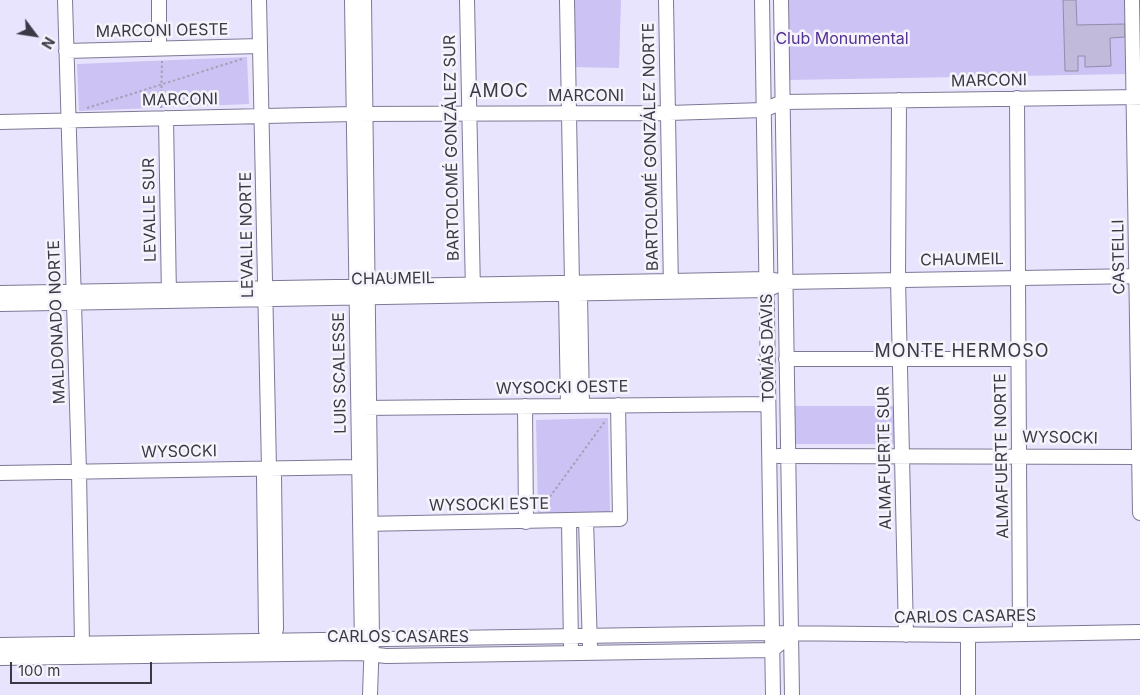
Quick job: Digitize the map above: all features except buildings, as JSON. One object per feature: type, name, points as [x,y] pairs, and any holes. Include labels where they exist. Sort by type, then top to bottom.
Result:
[{"type":"street","name":"MALDONADO NORTE","points":[[65,0],[79,472],[82,644]]},
{"type":"street","points":[[159,0],[160,55]]},
{"type":"street","name":"LEVALLE NORTE","points":[[259,0],[269,468],[264,477],[266,631],[272,641]]},
{"type":"street","name":"LUIS SCALESSE","points":[[352,0],[359,114],[366,639],[369,690]]},
{"type":"street","name":"LUIS SCALESSE","points":[[359,114],[364,0]]},
{"type":"street","name":"BARTOLOMÉ GONZÁLEZ SUR","points":[[467,0],[472,290]]},
{"type":"street","points":[[567,0],[575,406]]},
{"type":"street","name":"BARTOLOMÉ GONZÁLEZ NORTE","points":[[666,0],[670,113],[671,286]]},
{"type":"street","name":"TOMÁS DAVIS","points":[[762,0],[773,695]]},
{"type":"street","name":"TOMÁS DAVIS","points":[[781,0],[792,695]]},
{"type":"street","name":"CASTELLI","points":[[1132,0],[1137,97],[1140,513]]},
{"type":"street","name":"MARCONI OESTE","points":[[66,51],[160,55],[260,46]]},
{"type":"street","name":"MARCONI","points":[[0,122],[68,120],[163,113],[261,116],[469,112],[670,113],[764,110],[783,102],[1137,97]]},
{"type":"street","name":"ALMAFUERTE NORTE","points":[[1017,98],[1020,634]]},
{"type":"street","name":"ALMAFUERTE SUR","points":[[899,100],[898,278],[906,635]]},
{"type":"street","name":"LEVALLE SUR","points":[[163,113],[169,295]]},
{"type":"street","name":"CHAUMEIL","points":[[0,293],[73,296],[362,291],[572,291],[671,286],[767,285],[784,282],[898,278],[1138,276]]},
{"type":"street","name":"CHAUMEIL","points":[[0,304],[73,296]]},
{"type":"street","points":[[786,359],[1018,359]]},
{"type":"street","name":"WYSOCKI OESTE","points":[[363,408],[768,404]]},
{"type":"street","name":"WYSOCKI ESTE","points":[[365,524],[532,518],[569,521],[620,519],[618,405]]},
{"type":"street","points":[[525,406],[532,518]]},
{"type":"street","name":"LUIS SCALESSE","points":[[363,408],[358,467],[365,524]]},
{"type":"street","name":"WYSOCKI","points":[[769,457],[787,455],[1140,457]]},
{"type":"street","name":"WYSOCKI","points":[[0,473],[358,467]]},
{"type":"street","points":[[586,520],[591,653]]},
{"type":"street","points":[[569,521],[571,653]]},
{"type":"street","name":"CARLOS CASARES","points":[[0,645],[366,639],[571,638],[772,633],[790,635],[968,635],[1140,632]]},
{"type":"street","points":[[772,650],[790,635]]},
{"type":"street","points":[[968,635],[968,695]]},
{"type":"street","name":"CARLOS CASARES","points":[[0,658],[772,650]]},
{"type":"path","points":[[160,55],[163,113]]},
{"type":"path","points":[[79,111],[247,57]]},
{"type":"path","points":[[532,518],[608,418]]},
{"type":"green space","points":[[574,0],[621,0],[619,68],[573,67]]},
{"type":"green space","name":"Club Monumental","points":[[788,0],[1127,0],[1128,74],[789,80]]},
{"type":"green space","points":[[247,57],[249,104],[79,111],[77,64]]},
{"type":"green space","points":[[794,406],[895,406],[894,444],[794,444]]},
{"type":"green space","points":[[608,418],[610,512],[538,514],[536,420]]},
{"type":"district","name":"AMOC","points":[[499,92]]},
{"type":"district","name":"MONTE HERMOSO","points":[[962,352]]}]
